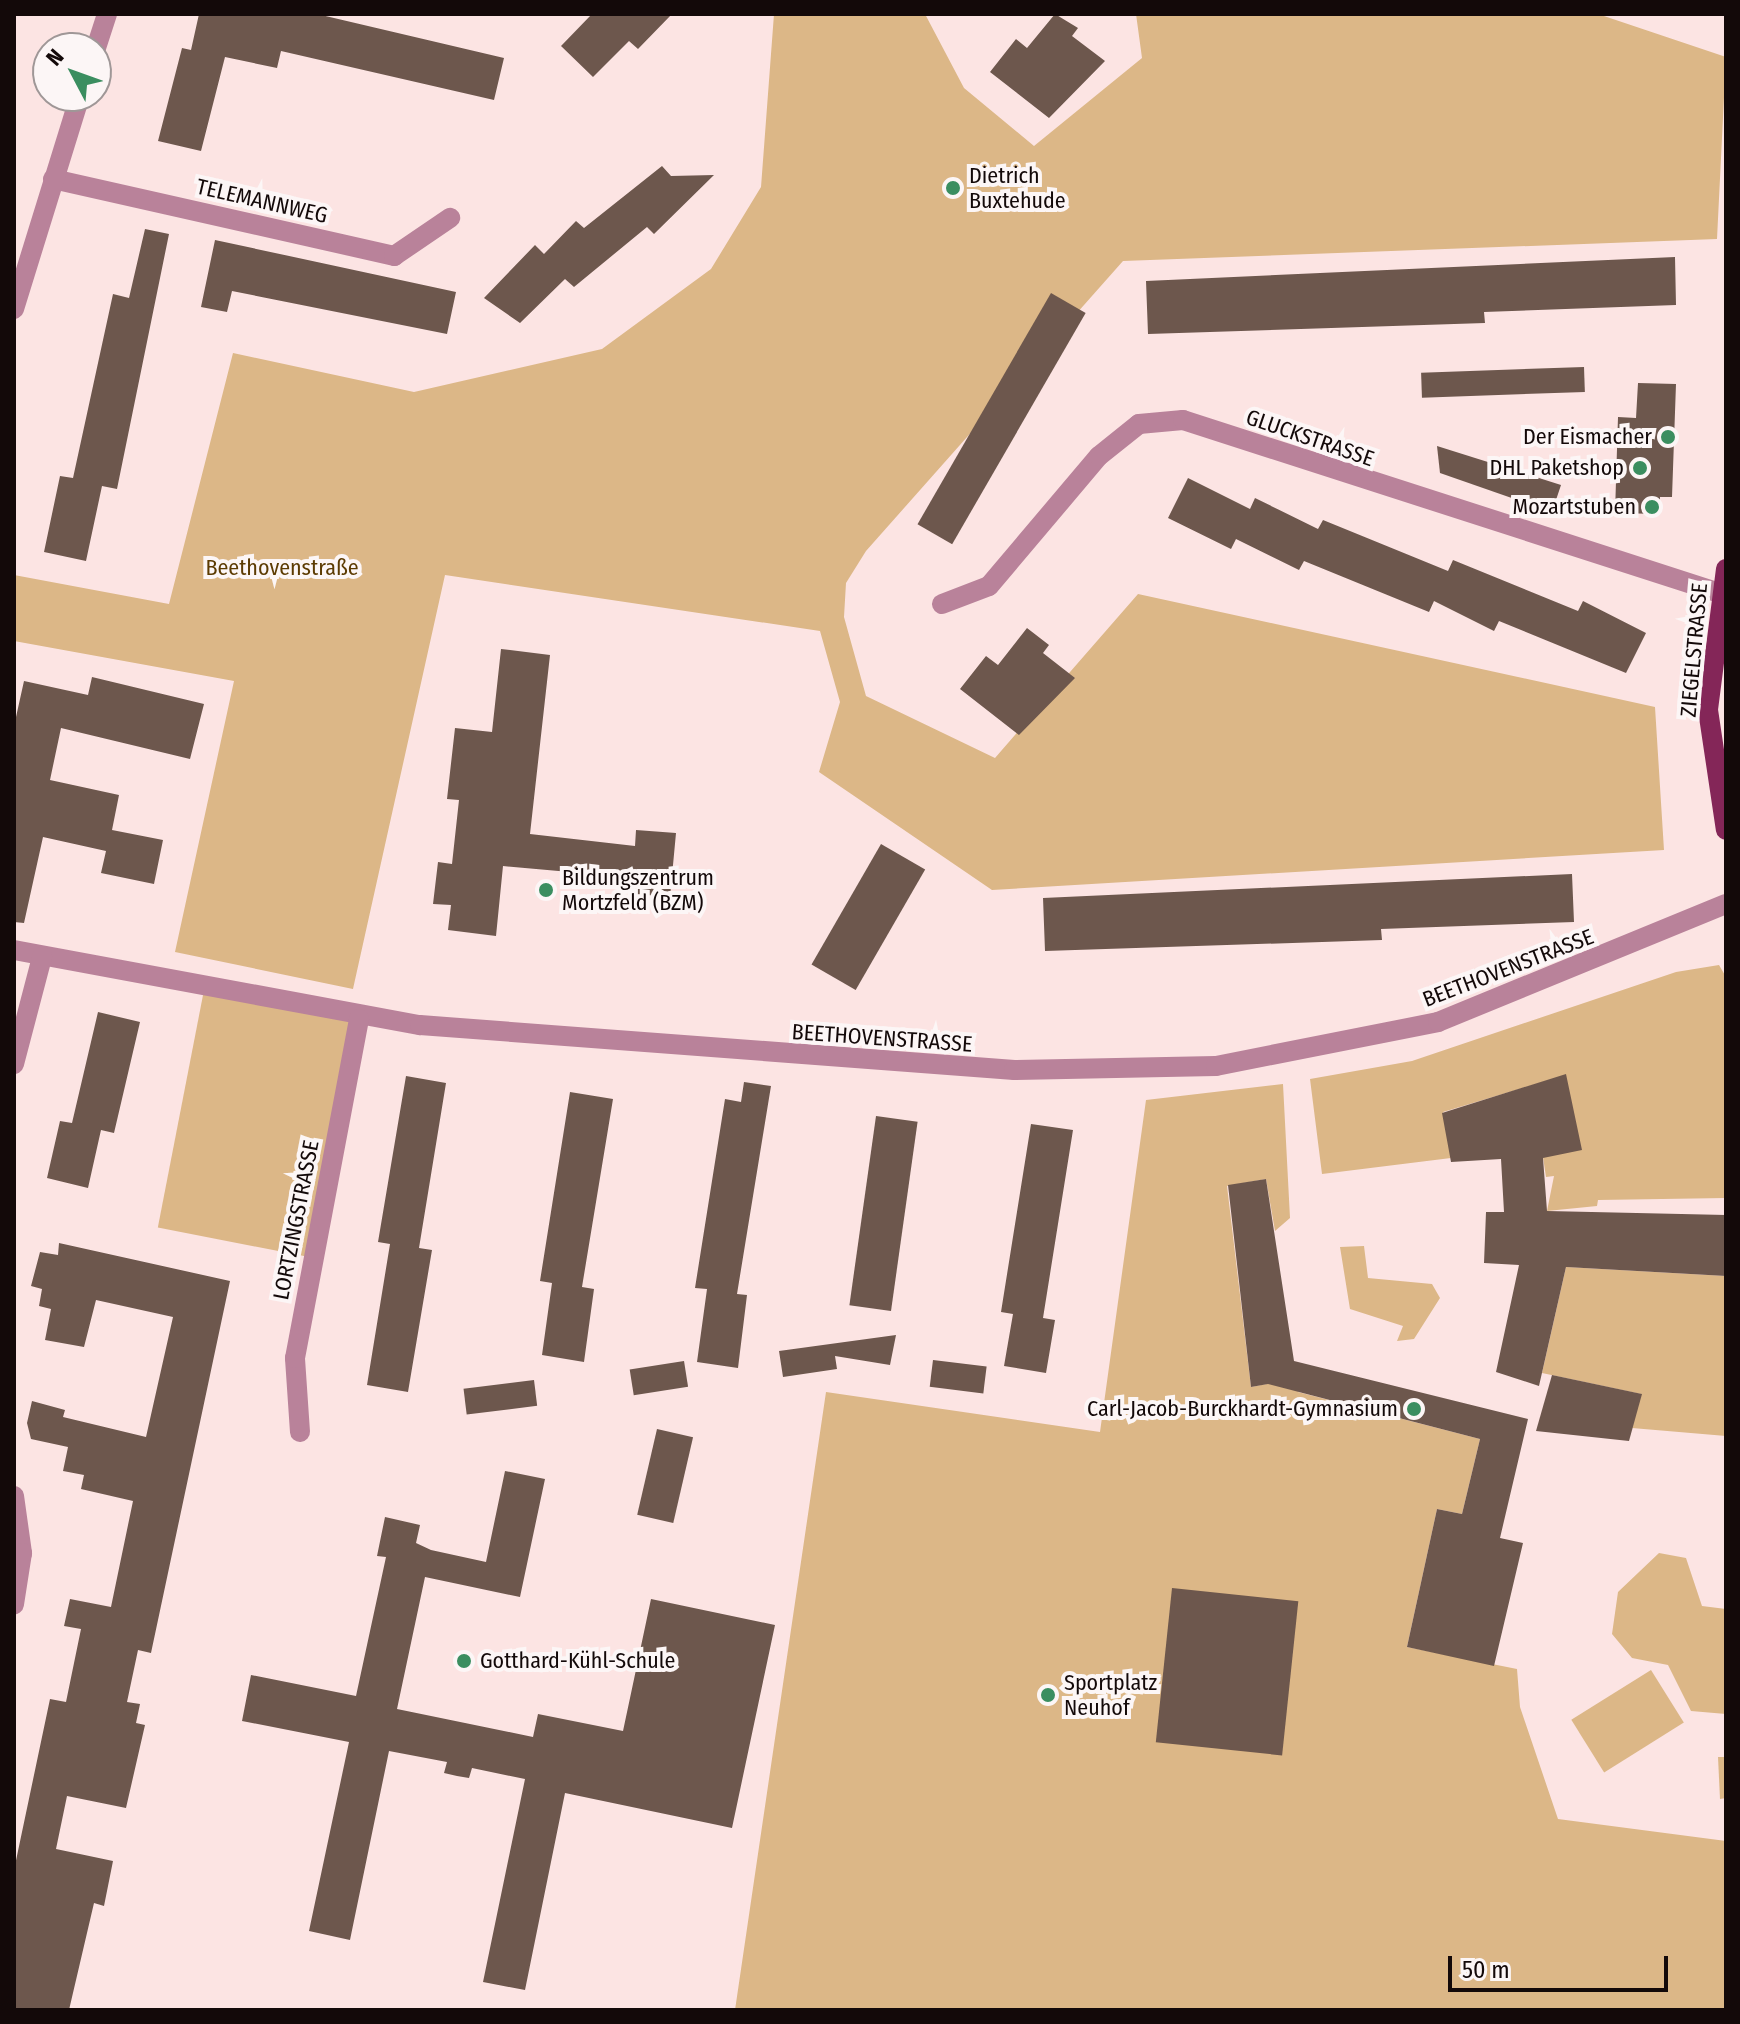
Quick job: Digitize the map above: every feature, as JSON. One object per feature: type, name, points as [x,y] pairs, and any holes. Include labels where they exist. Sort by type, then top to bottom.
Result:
[{"type":"main road","name":"ZIEGELSTRASSE","points":[[1726,569],[1708,710],[1726,830]]},
{"type":"street","points":[[14,309],[75,112]]},
{"type":"street","name":"TELEMANNWEG","points":[[53,179],[394,256],[450,218]]},
{"type":"street","name":"GLUCKSTRASSE","points":[[942,604],[989,586],[1099,456],[1139,424],[1183,420],[1723,594]]},
{"type":"street","name":"BEETHOVENSTRASSE","points":[[14,950],[359,1019],[999,1070],[1216,1066],[1438,1022],[1726,904]]},
{"type":"street","points":[[14,1064],[42,957]]},
{"type":"street","name":"LORTZINGSTRASSE","points":[[300,1432],[295,1358],[359,1019]]},
{"type":"street","points":[[14,1496],[22,1553],[14,1604]]},
{"type":"green space","name":"Beethovenstraße","points":[[774,14],[925,14],[964,88],[1034,146],[1142,58],[1136,14],[1598,14],[1726,57],[1717,239],[1123,261],[866,551],[846,583],[844,617],[866,696],[995,758],[1138,594],[1655,707],[1664,850],[992,890],[819,772],[840,702],[820,631],[445,575],[353,989],[175,952],[234,681],[14,641],[14,575],[169,604],[233,353],[414,392],[602,349],[711,269],[761,187]]},
{"type":"green space","points":[[1719,965],[1726,977],[1726,1198],[1598,1200],[1597,1206],[1547,1211],[1554,1176],[1546,1177],[1543,1157],[1566,1075],[1443,1112],[1451,1158],[1322,1174],[1310,1079],[1412,1061],[1676,972]]},
{"type":"green space","points":[[204,990],[359,1020],[313,1258],[158,1228]]},
{"type":"green space","name":"Sportplatz Neuhof","points":[[1283,1084],[1290,1218],[1275,1231],[1266,1179],[1227,1186],[1251,1387],[1297,1378],[1298,1392],[1480,1439],[1462,1514],[1437,1509],[1407,1647],[1517,1669],[1520,1707],[1558,1819],[1726,1841],[1726,2010],[735,2010],[826,1392],[1100,1432],[1146,1100]]},
{"type":"green space","points":[[1364,1246],[1368,1278],[1432,1284],[1440,1298],[1414,1339],[1397,1341],[1403,1326],[1350,1309],[1340,1247]]},
{"type":"green space","points":[[1566,1267],[1726,1276],[1726,1436],[1632,1428],[1641,1394],[1542,1373]]},
{"type":"green space","points":[[1659,1553],[1686,1558],[1702,1606],[1726,1609],[1726,1714],[1691,1711],[1668,1665],[1632,1658],[1612,1634],[1618,1592]]},
{"type":"green space","points":[[1651,1670],[1684,1723],[1604,1772],[1571,1720]]},
{"type":"green space","points":[[1718,1757],[1726,1757],[1726,1798],[1720,1799]]},
{"type":"building","points":[[199,14],[317,14],[504,58],[494,100],[281,51],[277,68],[225,57],[201,151],[158,141],[182,48],[191,50]]},
{"type":"building","points":[[592,14],[672,14],[638,49],[629,41],[593,77],[561,46]]},
{"type":"building","points":[[1055,14],[1078,28],[1072,36],[1105,61],[1049,118],[990,72],[1016,39],[1027,48]]},
{"type":"building","points":[[662,166],[671,176],[714,175],[654,234],[647,227],[574,287],[565,279],[520,323],[484,298],[535,245],[544,254],[576,221],[584,228]]},
{"type":"building","points":[[145,229],[169,234],[117,489],[102,486],[86,561],[44,552],[60,476],[73,478],[113,294],[129,298]]},
{"type":"building","points":[[215,240],[456,292],[447,334],[232,291],[227,312],[201,307]]},
{"type":"building","points":[[1675,257],[1676,305],[1484,312],[1485,323],[1148,334],[1146,281]]},
{"type":"building","points":[[1051,293],[1086,313],[952,544],[918,524]]},
{"type":"building","points":[[1584,367],[1585,392],[1422,398],[1421,373]]},
{"type":"building","points":[[1638,383],[1676,384],[1672,497],[1660,497],[1660,514],[1615,513],[1618,417],[1636,418]]},
{"type":"building","points":[[1437,446],[1561,485],[1552,512],[1440,473]]},
{"type":"building","points":[[1188,478],[1250,509],[1255,498],[1318,529],[1323,520],[1448,571],[1453,560],[1578,611],[1583,601],[1646,633],[1626,673],[1499,621],[1494,631],[1434,601],[1429,612],[1304,561],[1299,570],[1236,539],[1231,549],[1168,518]]},
{"type":"building","points":[[1027,628],[1049,645],[1043,653],[1075,678],[1019,735],[960,689],[986,656],[998,665]]},
{"type":"building","points":[[501,649],[550,655],[530,834],[635,846],[636,830],[676,833],[670,897],[635,894],[637,878],[503,866],[496,936],[448,930],[451,905],[433,904],[438,862],[452,864],[459,800],[447,799],[455,728],[492,732]]},
{"type":"building","points":[[92,677],[204,704],[190,759],[61,728],[50,780],[119,795],[112,830],[163,840],[154,884],[101,873],[106,851],[43,837],[24,923],[14,922],[14,726],[24,681],[88,695]]},
{"type":"building","points":[[881,844],[925,870],[856,990],[812,964]]},
{"type":"building","points":[[1572,874],[1574,922],[1381,929],[1382,940],[1045,951],[1043,898]]},
{"type":"building","points":[[98,1012],[140,1022],[114,1133],[101,1130],[88,1188],[47,1178],[60,1121],[72,1123]]},
{"type":"building","points":[[1566,1074],[1582,1150],[1543,1158],[1547,1211],[1726,1215],[1726,1276],[1566,1267],[1539,1386],[1496,1372],[1519,1265],[1484,1263],[1486,1212],[1504,1212],[1501,1159],[1451,1162],[1442,1113]]},
{"type":"building","points":[[406,1076],[446,1083],[419,1248],[432,1250],[408,1392],[367,1385],[390,1244],[378,1242]]},
{"type":"building","points":[[744,1082],[771,1086],[737,1294],[747,1295],[738,1368],[697,1362],[707,1289],[695,1288],[725,1099],[741,1102]]},
{"type":"building","points":[[570,1092],[613,1099],[582,1287],[594,1289],[584,1362],[542,1355],[552,1283],[540,1281]]},
{"type":"building","points":[[876,1116],[918,1122],[891,1311],[849,1305]]},
{"type":"building","points":[[1031,1124],[1073,1130],[1043,1318],[1055,1320],[1046,1373],[1004,1366],[1013,1314],[1001,1312]]},
{"type":"building","points":[[1266,1179],[1294,1361],[1528,1419],[1500,1538],[1523,1543],[1494,1666],[1407,1647],[1437,1509],[1462,1514],[1480,1439],[1268,1384],[1251,1387],[1228,1185]]},
{"type":"building","points":[[59,1243],[230,1281],[151,1653],[138,1650],[127,1702],[140,1704],[136,1723],[145,1725],[126,1808],[67,1796],[56,1849],[113,1861],[104,1906],[94,1903],[69,2010],[14,2010],[14,1870],[50,1699],[66,1702],[81,1629],[64,1626],[70,1599],[111,1607],[133,1501],[81,1489],[84,1475],[63,1471],[68,1447],[31,1439],[27,1423],[32,1401],[65,1410],[63,1417],[146,1437],[173,1317],[96,1300],[84,1347],[45,1340],[51,1309],[39,1306],[42,1289],[31,1286],[40,1252],[58,1255]]},
{"type":"building","points":[[896,1335],[890,1365],[835,1356],[837,1369],[783,1377],[779,1351]]},
{"type":"building","points":[[933,1360],[987,1367],[983,1393],[930,1387]]},
{"type":"building","points":[[684,1361],[688,1387],[634,1395],[630,1370]]},
{"type":"building","points":[[1552,1375],[1642,1394],[1629,1441],[1536,1431]]},
{"type":"building","points":[[534,1380],[537,1406],[467,1414],[464,1389]]},
{"type":"building","points":[[657,1429],[693,1437],[673,1523],[637,1515]]},
{"type":"building","points":[[505,1471],[545,1479],[520,1597],[425,1577],[397,1709],[533,1737],[538,1714],[623,1731],[651,1599],[775,1625],[732,1828],[565,1793],[525,1990],[483,1982],[525,1779],[472,1768],[469,1778],[457,1776],[444,1773],[447,1762],[389,1751],[350,1940],[309,1931],[349,1742],[242,1721],[251,1675],[356,1696],[386,1557],[377,1556],[385,1517],[420,1525],[416,1543],[431,1550],[486,1562]]},
{"type":"building","points":[[1172,1588],[1298,1601],[1282,1755],[1156,1742]]},
{"type":"place","name":"Dietrich Buxtehude","points":[[953,188]]},
{"type":"place","name":"Der Eismacher","points":[[1668,437]]},
{"type":"place","name":"DHL Paketshop","points":[[1640,468]]},
{"type":"place","name":"Mozartstuben","points":[[1652,507]]},
{"type":"place","name":"Bildungszentrum Mortzfeld (BZM)","points":[[546,890]]},
{"type":"place","name":"Carl-Jacob-Burckhardt-Gymnasium","points":[[1414,1409]]},
{"type":"place","name":"Gotthard-Kühl-Schule","points":[[464,1661]]},
{"type":"place","name":"Sportplatz Neuhof","points":[[1048,1695]]}]
